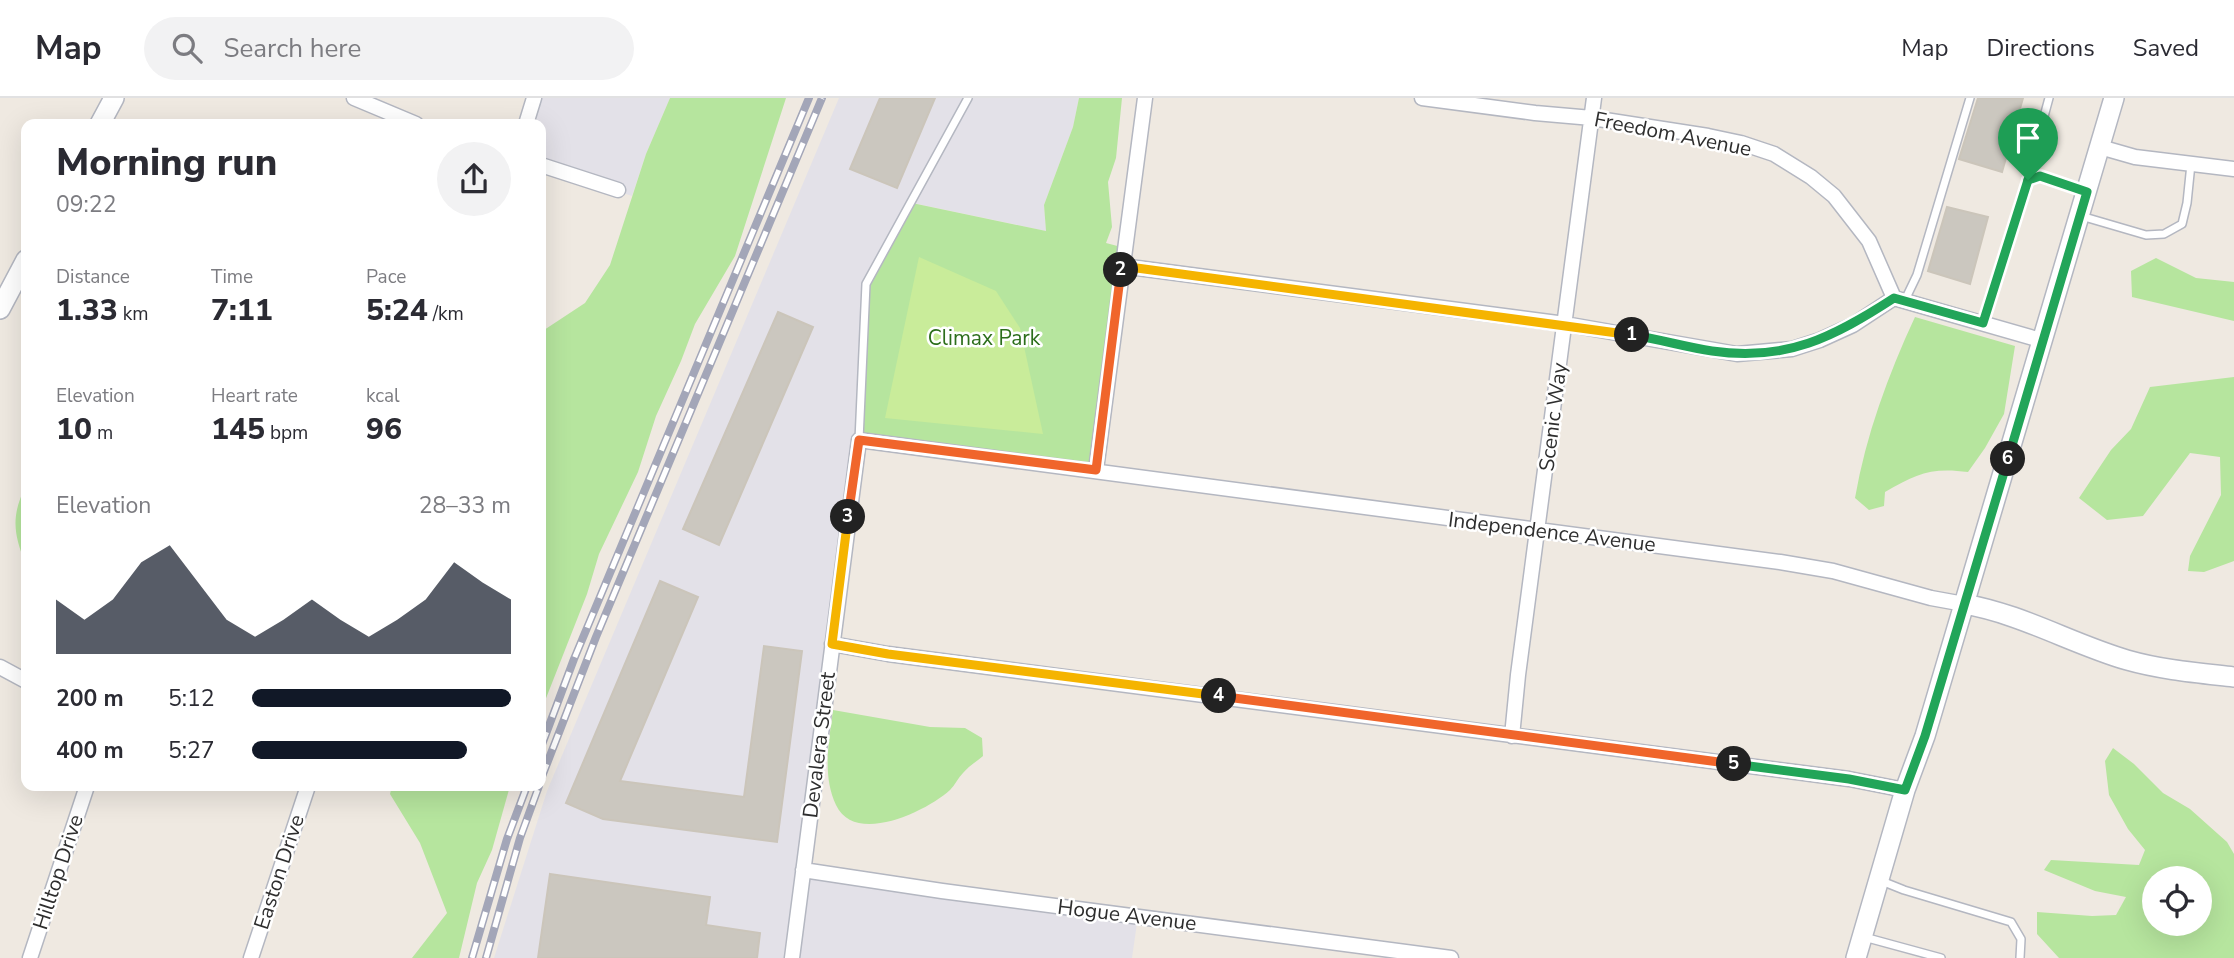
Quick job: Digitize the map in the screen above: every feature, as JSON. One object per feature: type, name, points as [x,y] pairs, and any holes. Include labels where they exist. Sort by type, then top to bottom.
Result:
[{"type":"street","points":[[103,119],[114,98]]},
{"type":"street","points":[[354,98],[404,119]]},
{"type":"street","points":[[528,119],[534,98]]},
{"type":"street","points":[[1096,470],[1145,98]]},
{"type":"street","name":"Freedom Avenue","points":[[1422,98],[1592,118],[1741,143],[1774,154],[1792,164],[1834,196],[1858,224],[1900,300]]},
{"type":"street","name":"Scenic Way","points":[[1512,736],[1594,98]]},
{"type":"street","points":[[1856,958],[2044,341],[2114,98]]},
{"type":"street","points":[[2100,147],[2135,156],[2234,169]]},
{"type":"street","points":[[546,167],[618,190]]},
{"type":"street","points":[[1122,266],[1565,324],[1737,354],[1792,349],[1820,340],[1900,300],[2044,341]]},
{"type":"street","points":[[0,309],[21,269]]},
{"type":"street","name":"Independence Avenue","points":[[859,440],[1538,528],[1833,570],[1931,598],[1988,608],[2127,660],[2234,677]]},
{"type":"street","name":"Devalera Street","points":[[792,958],[859,440]]},
{"type":"street","points":[[832,644],[888,654],[1849,779],[1905,790]]},
{"type":"street","points":[[0,667],[21,678]]},
{"type":"street","name":"Hilltop Drive","points":[[30,958],[85,791]]},
{"type":"street","name":"Easton Drive","points":[[251,958],[305,791]]},
{"type":"street","name":"Hogue Avenue","points":[[803,870],[942,891],[1451,958]]},
{"type":"lane","name":"Devalera Street","points":[[859,440],[866,284],[968,98]]},
{"type":"lane","points":[[1900,300],[1917,275],[1970,98]]},
{"type":"lane","points":[[2034,178],[2033,157],[2049,98]]},
{"type":"lane","points":[[2080,216],[2146,234],[2164,234],[2182,224],[2191,164]]},
{"type":"lane","points":[[1983,323],[2028,180],[2040,176],[2087,192]]},
{"type":"lane","points":[[1878,880],[2011,922],[2021,939],[2020,958]]},
{"type":"lane","points":[[1862,937],[1941,958]]},
{"type":"shaded area","points":[[534,98],[670,98],[646,154],[632,196],[546,167],[546,119],[528,119]]},
{"type":"shaded area","points":[[839,98],[1079,98],[1073,127],[1044,205],[1046,231],[913,203],[859,440],[803,869],[1138,916],[1132,958],[494,958],[547,791]]},
{"type":"green space","points":[[670,98],[786,98],[735,256],[695,324],[656,416],[638,472],[599,554],[587,594],[546,698],[546,329],[585,303],[610,265],[646,154]]},
{"type":"green space","name":"Climax Park","points":[[1079,98],[1122,98],[1116,158],[1108,182],[1112,227],[1106,243],[1125,248],[1096,470],[859,440],[866,284],[912,203],[1046,231],[1044,205],[1073,127]]},
{"type":"green space","points":[[919,257],[996,291],[1020,328],[1043,434],[885,418]]},
{"type":"green space","points":[[2156,258],[2196,278],[2234,282],[2234,321],[2132,297],[2131,271]]},
{"type":"green space","points":[[1915,317],[2015,346],[2004,414],[1968,472],[1944,470],[1915,476],[1885,492],[1884,506],[1869,510],[1855,498],[1865,451],[1879,406]]},
{"type":"green space","points":[[2234,377],[2234,561],[2204,572],[2188,571],[2190,556],[2221,495],[2220,457],[2190,453],[2143,516],[2107,520],[2079,498],[2111,450],[2131,429],[2150,387]]},
{"type":"green space","points":[[21,496],[21,551],[16,534]]},
{"type":"green space","points":[[833,710],[930,727],[965,728],[982,738],[983,756],[965,770],[950,790],[925,807],[892,821],[859,823],[845,817],[836,805],[829,782],[828,758]]},
{"type":"green space","points":[[2113,748],[2134,764],[2163,793],[2190,809],[2227,842],[2234,854],[2234,958],[2059,958],[2037,934],[2037,912],[2116,915],[2126,897],[2095,891],[2044,870],[2051,860],[2139,865],[2145,850],[2128,829],[2109,795],[2105,761]]},
{"type":"green space","points":[[391,791],[509,791],[492,850],[477,883],[459,958],[412,958],[447,913],[420,843],[390,794]]},
{"type":"building","points":[[880,98],[935,98],[897,188],[850,169]]},
{"type":"building","points":[[1978,98],[2023,98],[2002,172],[1959,159]]},
{"type":"building","points":[[1947,207],[1988,217],[1970,284],[1928,271]]},
{"type":"building","points":[[778,312],[813,327],[719,545],[683,529]]},
{"type":"building","points":[[660,581],[698,597],[620,781],[744,797],[764,646],[802,651],[777,842],[603,819],[566,803]]},
{"type":"building","points":[[550,874],[710,897],[706,925],[760,933],[757,958],[538,958]]},
{"type":"railway","points":[[546,734],[574,659],[809,98]]},
{"type":"railway","points":[[546,766],[596,637],[822,98]]},
{"type":"railway","points":[[472,958],[507,839],[525,791]]},
{"type":"railway","points":[[486,958],[520,838],[537,791]]},
{"type":"route","points":[[2040,176],[2087,192],[1925,736],[1905,790],[1849,779],[888,654],[832,644],[859,440],[1096,470],[1107,401],[1122,266],[1565,324],[1657,338],[1710,351],[1764,353],[1792,349],[1820,340],[1853,325],[1894,298],[1983,323],[2028,180],[2040,176]]}]
